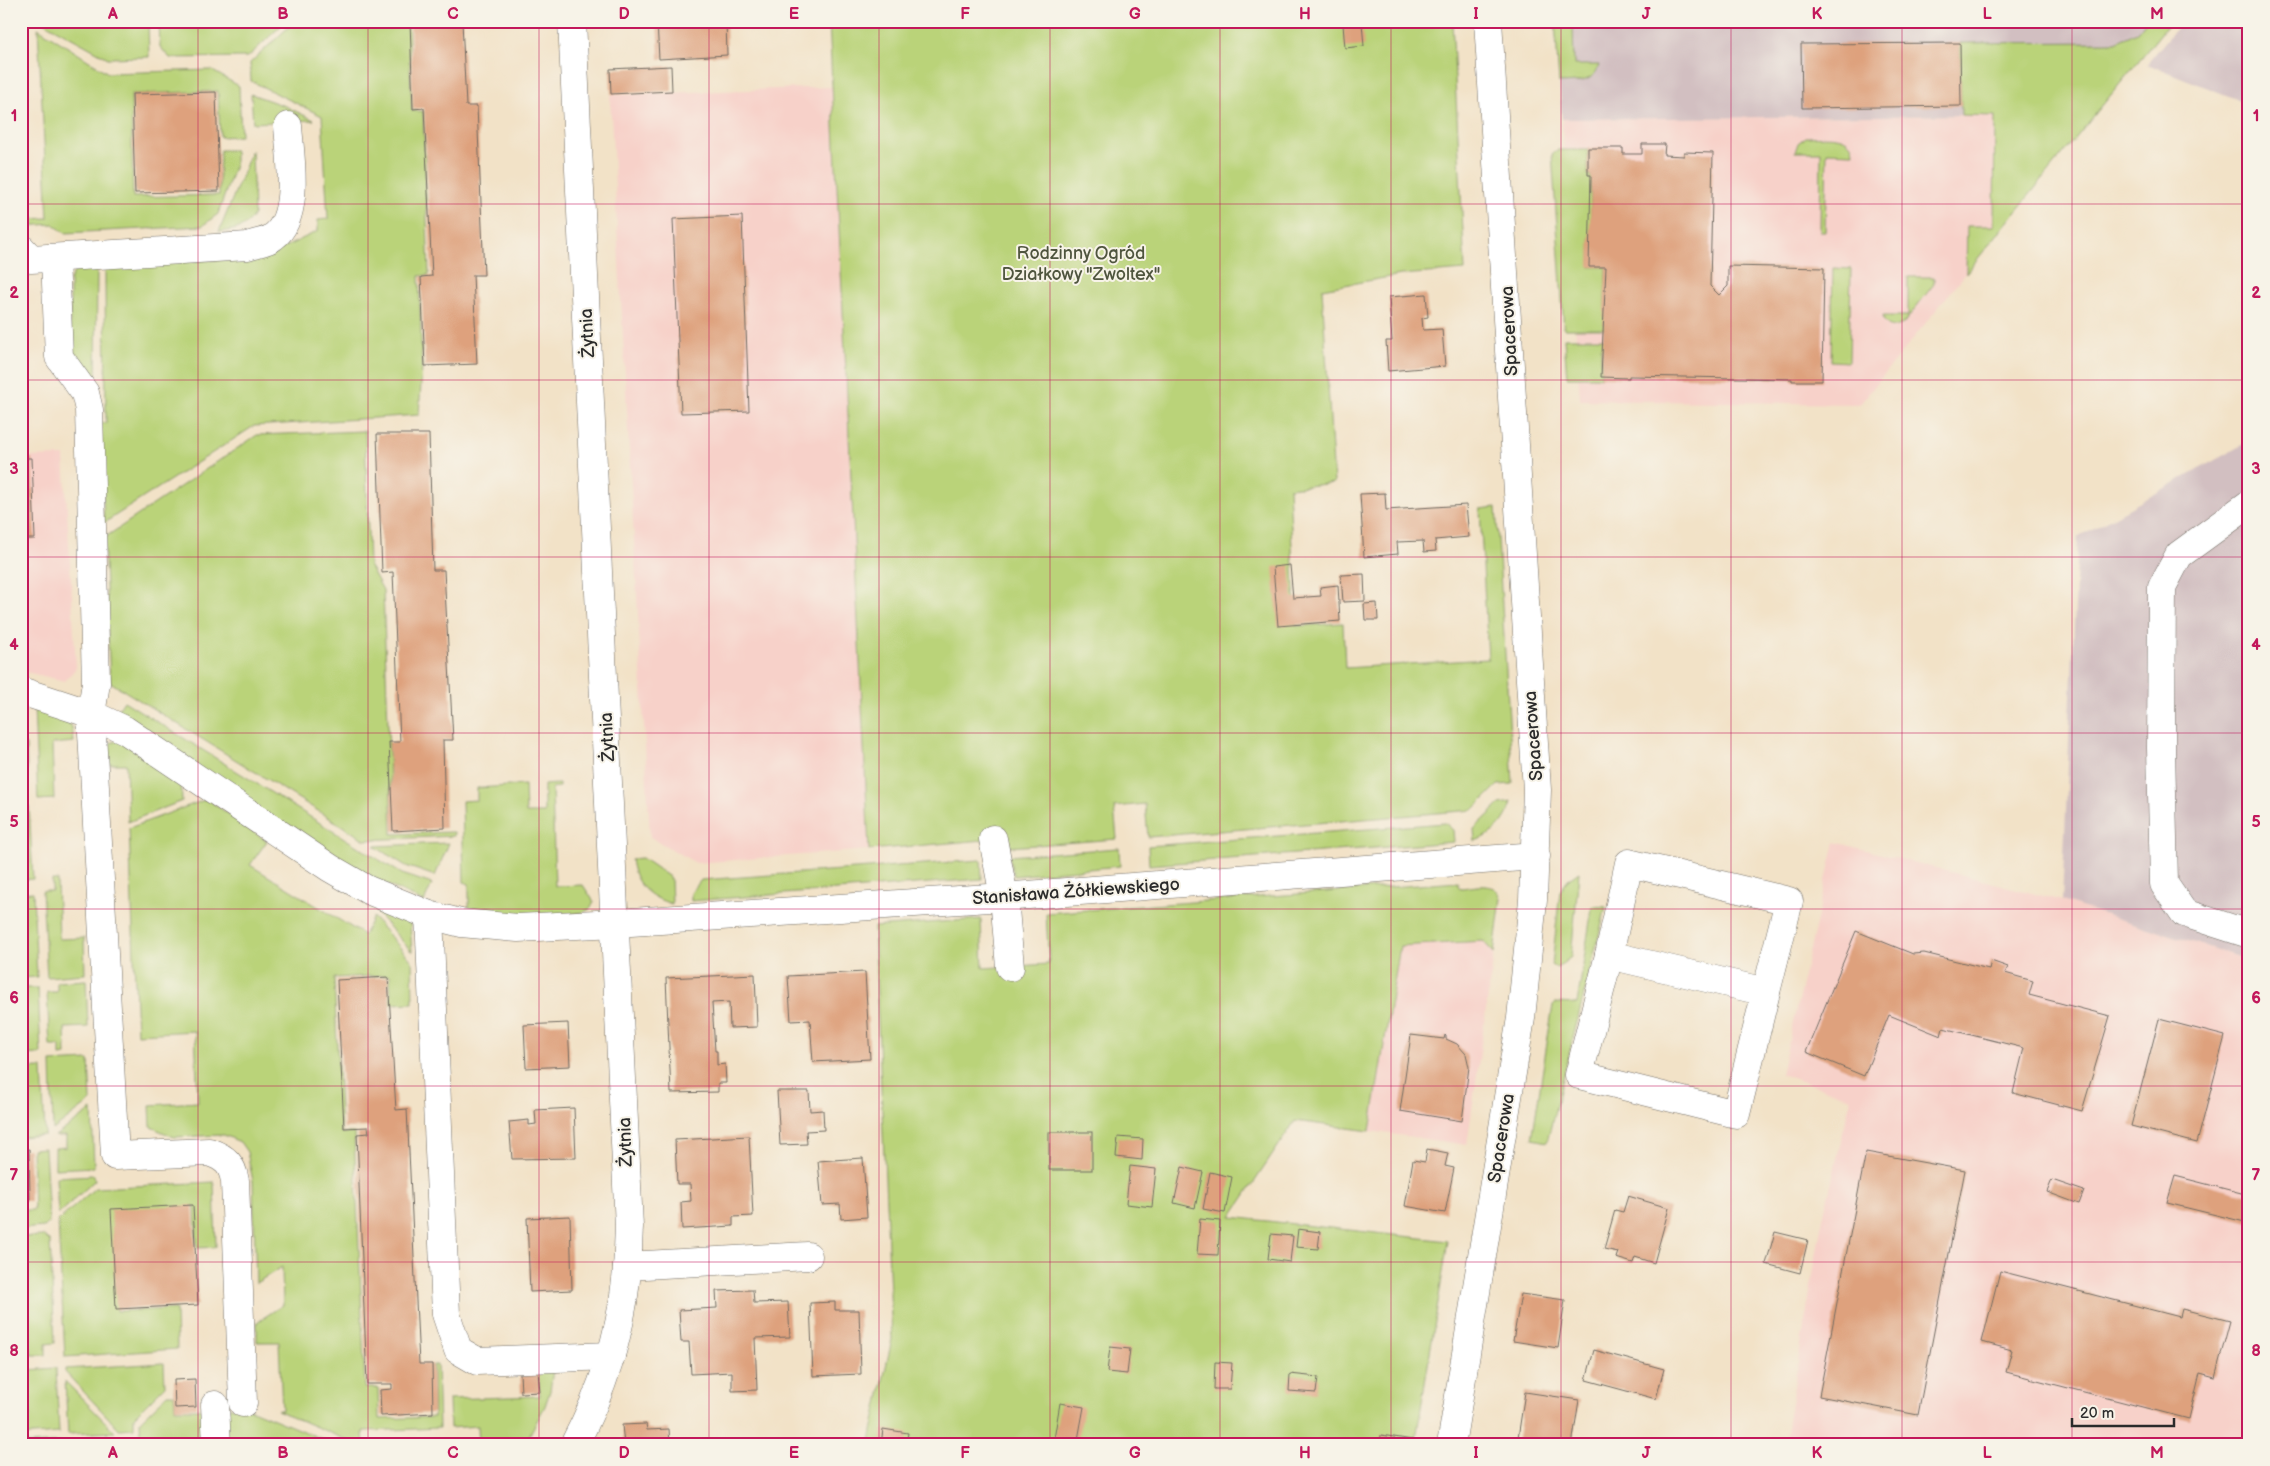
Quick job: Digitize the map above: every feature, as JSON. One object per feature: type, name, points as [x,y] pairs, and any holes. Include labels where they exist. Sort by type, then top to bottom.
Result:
[{"type":"street","name":"Żytnia","points":[[572,21],[629,1227],[627,1266],[620,1321],[611,1356],[587,1421],[574,1445]]},
{"type":"street","name":"Spacerowa","points":[[1451,1445],[1521,1018],[1536,856],[1537,790],[1488,21]]},
{"type":"street","points":[[21,248],[31,259],[248,246],[273,238],[286,223],[291,205],[288,126]]},
{"type":"street","points":[[55,258],[59,357],[85,393],[89,410],[96,683],[91,714],[115,1156],[209,1152],[224,1157],[232,1167],[235,1181],[243,1403]]},
{"type":"street","points":[[2249,504],[2178,555],[2162,586],[2161,748],[2164,884],[2184,913],[2249,934]]},
{"type":"street","name":"Stanisława Żółkiewskiego","points":[[21,691],[91,714],[125,730],[330,868],[368,890],[429,915],[461,924],[518,928],[616,923],[1536,856]]},
{"type":"street","points":[[993,839],[1004,896],[1010,967]]},
{"type":"street","points":[[1629,863],[1788,900],[1766,992],[1736,1114],[1579,1075],[1609,955],[1629,863]]},
{"type":"street","points":[[429,915],[446,1314],[458,1350],[477,1361],[611,1356]]},
{"type":"street","points":[[1609,955],[1766,992]]},
{"type":"street","points":[[627,1266],[808,1256]]},
{"type":"street","points":[[215,1405],[217,1445]]},
{"type":"shaded area","points":[[1555,21],[2171,21],[2095,114],[1562,119]]},
{"type":"shaded area","points":[[2182,21],[2249,21],[2249,104],[2147,64]]},
{"type":"shaded area","points":[[832,87],[869,850],[696,863],[650,837],[610,95]]},
{"type":"shaded area","points":[[2095,114],[1860,404],[1580,400],[1562,119]]},
{"type":"shaded area","points":[[2249,441],[2249,960],[2062,901],[2078,537]]},
{"type":"shaded area","points":[[64,456],[76,668],[65,681],[21,671],[21,457]]},
{"type":"shaded area","points":[[1835,842],[2062,901],[2249,960],[2249,1445],[1784,1445],[1821,1227],[1851,1098],[1781,1074]]},
{"type":"shaded area","points":[[1483,941],[1494,953],[1467,1145],[1370,1131],[1400,946]]},
{"type":"green space","points":[[41,21],[148,21],[149,57],[108,58]]},
{"type":"green space","points":[[159,21],[286,21],[248,57],[170,58],[160,47]]},
{"type":"green space","points":[[295,21],[408,21],[412,111],[423,111],[429,275],[419,276],[422,368],[419,415],[254,426],[104,523],[100,423],[106,423],[105,266],[249,258],[273,253],[318,231],[318,220],[328,219],[322,116],[251,81],[250,63]]},
{"type":"green space","name":"Rodzinny Ogród Działkowy \"Zwoltex\"","points":[[829,21],[1452,21],[1465,270],[1401,275],[1322,289],[1334,483],[1289,488],[1296,626],[1343,623],[1345,668],[1488,659],[1480,509],[1496,507],[1513,784],[1498,785],[1473,810],[1148,837],[1145,804],[1114,807],[1117,839],[1009,847],[1007,838],[869,850]]},
{"type":"green space","points":[[1555,21],[1573,21],[1574,65],[1599,65],[1593,76],[1583,81],[1559,83]]},
{"type":"green space","points":[[2146,21],[2171,21],[1966,273],[1967,226],[1994,226],[1995,116],[1961,115],[1960,43],[2116,42],[2137,32]]},
{"type":"green space","points":[[38,28],[108,73],[211,70],[239,86],[241,136],[220,137],[218,91],[131,94],[133,197],[219,195],[220,150],[235,150],[235,165],[218,214],[202,226],[65,233],[53,224],[24,226],[28,219],[48,218]]},
{"type":"green space","points":[[251,94],[285,106],[314,120],[253,123]]},
{"type":"green space","points":[[1827,136],[1842,138],[1851,146],[1853,153],[1827,152],[1825,232],[1820,232],[1821,152],[1795,152],[1798,143],[1806,137]]},
{"type":"green space","points":[[252,150],[254,214],[244,226],[219,232]]},
{"type":"green space","points":[[1557,150],[1588,150],[1588,175],[1591,175],[1590,267],[1606,267],[1604,329],[1564,329],[1552,154]]},
{"type":"green space","points":[[83,267],[97,267],[96,387],[74,353],[70,341],[70,280],[74,272]]},
{"type":"green space","points":[[1833,268],[1851,269],[1849,362],[1831,361]]},
{"type":"green space","points":[[1908,277],[1934,277],[1934,284],[1903,324],[1896,327],[1889,326],[1884,321],[1883,316],[1908,316]]},
{"type":"green space","points":[[1564,338],[1604,338],[1604,347],[1601,347],[1601,377],[1567,377]]},
{"type":"green space","points":[[365,431],[369,565],[383,590],[392,834],[454,832],[454,836],[365,840],[110,682],[104,538],[257,435]]},
{"type":"green space","points":[[124,701],[402,874],[432,884],[424,902],[349,867],[121,717],[118,710]]},
{"type":"green space","points":[[34,707],[66,719],[72,727],[74,742],[52,744],[54,799],[38,800]]},
{"type":"green space","points":[[120,741],[181,781],[182,801],[128,822],[126,764],[102,764],[104,747],[112,742]]},
{"type":"green space","points":[[21,742],[26,745],[28,791],[21,792]]},
{"type":"green space","points":[[559,784],[559,787],[552,788],[555,886],[583,885],[594,902],[590,909],[581,913],[513,918],[469,913],[469,884],[464,882],[462,801],[477,800],[477,788],[525,785],[526,813],[544,813],[544,785]]},
{"type":"green space","points":[[207,799],[267,841],[250,865],[364,935],[373,917],[412,961],[413,1003],[391,1004],[390,975],[334,978],[341,1133],[354,1133],[365,1388],[378,1388],[379,1419],[434,1417],[433,1365],[437,1365],[439,1428],[363,1431],[364,1445],[358,1445],[277,1410],[282,1410],[279,1342],[257,1342],[257,1322],[283,1305],[282,1267],[256,1283],[253,1181],[247,1152],[240,1142],[224,1135],[174,1137],[151,1127],[150,1105],[198,1102],[195,1031],[137,1034],[129,828]]},
{"type":"green space","points":[[1512,802],[1499,826],[1488,835],[1475,841],[1474,829],[1500,804]]},
{"type":"green space","points":[[29,805],[33,879],[21,880],[21,806]]},
{"type":"green space","points":[[1445,823],[1453,830],[1454,842],[1149,865],[1148,846]]},
{"type":"green space","points":[[449,843],[435,876],[406,866],[374,846]]},
{"type":"green space","points":[[1119,848],[1120,866],[1014,876],[1009,856]]},
{"type":"green space","points":[[642,858],[671,878],[672,904],[649,893],[635,876],[631,859]]},
{"type":"green space","points":[[981,860],[982,879],[691,901],[691,893],[701,880]]},
{"type":"green space","points":[[1579,872],[1571,957],[1557,968],[1552,965],[1560,891],[1569,879]]},
{"type":"green space","points":[[52,880],[57,880],[59,939],[84,938],[85,974],[47,977],[42,891],[52,891]]},
{"type":"green space","points":[[1458,882],[1458,886],[1461,888],[1484,886],[1495,889],[1498,892],[1501,898],[1494,953],[1483,941],[1400,946],[1370,1131],[1295,1121],[1231,1217],[1448,1241],[1415,1445],[869,1445],[892,1339],[874,927],[981,919],[983,968],[1049,964],[1046,913]]},
{"type":"green space","points":[[33,892],[37,977],[21,978],[21,893]]},
{"type":"green space","points":[[1594,906],[1606,907],[1547,1142],[1532,1139],[1553,1005],[1555,1003],[1577,1004],[1592,908]]},
{"type":"green space","points":[[378,909],[410,922],[412,952],[376,912]]},
{"type":"green space","points":[[86,980],[88,1027],[65,1028],[66,1055],[60,1056],[60,1046],[50,1046],[47,992],[57,992],[57,982]]},
{"type":"green space","points":[[21,988],[38,988],[41,1054],[21,1055]]},
{"type":"green space","points":[[89,1060],[91,1101],[53,1130],[51,1062]]},
{"type":"green space","points":[[42,1068],[45,1135],[21,1137],[21,1069]]},
{"type":"green space","points":[[92,1110],[94,1167],[55,1169],[55,1148],[66,1147],[66,1136],[55,1136]]},
{"type":"green space","points":[[45,1148],[49,1222],[44,1227],[21,1229],[21,1210],[34,1210],[32,1149]]},
{"type":"green space","points":[[94,1175],[95,1180],[58,1215],[56,1177]]},
{"type":"green space","points":[[214,1182],[216,1247],[197,1248],[195,1206],[113,1210],[117,1311],[176,1309],[177,1349],[65,1357],[58,1221],[95,1188]]},
{"type":"green space","points":[[43,1236],[50,1241],[55,1343],[46,1344],[46,1355],[31,1355],[29,1315],[21,1298],[21,1237]]},
{"type":"green space","points":[[164,1363],[165,1386],[134,1417],[134,1428],[119,1429],[65,1372],[65,1369]]},
{"type":"green space","points":[[56,1368],[59,1433],[21,1436],[21,1431],[30,1416],[28,1370]]},
{"type":"green space","points":[[538,1370],[553,1370],[550,1391],[545,1406],[524,1445],[479,1445],[478,1426],[450,1428],[449,1399],[540,1396]]},
{"type":"green space","points":[[65,1381],[115,1432],[68,1434]]},
{"type":"green space","points":[[168,1394],[174,1394],[175,1409],[207,1409],[209,1445],[141,1445],[140,1421]]},
{"type":"green space","points":[[245,1407],[337,1445],[225,1445],[223,1408]]},
{"type":"green space","points":[[120,1440],[126,1445],[21,1445],[21,1444]]},
{"type":"building","points":[[410,21],[462,21],[466,106],[477,106],[484,275],[473,275],[477,364],[425,366],[421,277],[432,276],[424,108],[413,109]]},
{"type":"building","points":[[657,21],[726,21],[727,55],[659,59]]},
{"type":"building","points":[[1713,21],[1775,21],[1775,23],[1713,24]]},
{"type":"building","points":[[1362,23],[1364,46],[1345,48],[1343,25]]},
{"type":"building","points":[[1960,43],[1961,106],[1802,108],[1801,44]]},
{"type":"building","points":[[671,66],[672,91],[611,94],[610,69]]},
{"type":"building","points":[[216,92],[219,191],[135,193],[132,94]]},
{"type":"building","points":[[1642,144],[1665,144],[1664,155],[1684,156],[1684,152],[1713,153],[1710,286],[1719,295],[1728,286],[1728,266],[1824,268],[1822,381],[1629,376],[1629,378],[1601,377],[1606,267],[1589,267],[1591,175],[1588,175],[1588,148],[1623,148],[1623,154],[1642,154]]},
{"type":"building","points":[[742,216],[749,411],[681,413],[673,219]]},
{"type":"building","points":[[1426,294],[1428,317],[1422,318],[1423,330],[1442,329],[1445,366],[1388,371],[1386,341],[1392,341],[1389,297]]},
{"type":"building","points":[[377,434],[429,434],[433,570],[444,570],[453,740],[443,740],[445,828],[393,831],[389,742],[400,742],[393,572],[382,573]]},
{"type":"building","points":[[21,458],[32,458],[35,539],[21,539]]},
{"type":"building","points":[[1385,493],[1386,510],[1466,505],[1469,537],[1435,540],[1436,551],[1424,552],[1423,541],[1397,542],[1398,554],[1364,557],[1360,494]]},
{"type":"building","points":[[1290,565],[1293,598],[1321,596],[1320,587],[1338,585],[1340,621],[1278,626],[1273,567]]},
{"type":"building","points":[[1364,574],[1365,601],[1343,602],[1341,575]]},
{"type":"building","points":[[1377,603],[1378,620],[1365,620],[1364,604]]},
{"type":"building","points":[[1856,931],[1913,954],[1924,953],[1989,969],[1991,961],[2008,967],[2005,973],[2033,981],[2029,995],[2110,1016],[2082,1111],[2013,1093],[2024,1048],[1943,1028],[1941,1036],[1889,1015],[1864,1076],[1806,1052]]},
{"type":"building","points":[[865,972],[870,1059],[813,1062],[810,1020],[791,1021],[788,976]]},
{"type":"building","points":[[755,974],[757,1027],[730,1028],[729,1002],[712,1003],[717,1065],[725,1064],[726,1083],[718,1083],[718,1092],[671,1093],[666,978]]},
{"type":"building","points":[[388,977],[396,1110],[407,1109],[419,1364],[432,1364],[433,1413],[381,1416],[380,1390],[392,1389],[392,1384],[367,1384],[357,1134],[369,1133],[368,1127],[344,1128],[337,980]]},
{"type":"building","points":[[2159,1019],[2225,1036],[2197,1143],[2131,1126]]},
{"type":"building","points":[[568,1023],[570,1066],[526,1068],[524,1025]]},
{"type":"building","points":[[1411,1035],[1444,1039],[1445,1035],[1446,1039],[1457,1044],[1466,1054],[1469,1067],[1462,1121],[1400,1111]]},
{"type":"building","points":[[777,1091],[809,1091],[810,1111],[823,1110],[824,1130],[806,1131],[807,1144],[780,1145]]},
{"type":"building","points":[[574,1108],[576,1158],[512,1159],[509,1122],[529,1120],[529,1125],[536,1124],[535,1110]]},
{"type":"building","points":[[1049,1132],[1092,1132],[1092,1170],[1049,1170]]},
{"type":"building","points":[[749,1136],[753,1216],[733,1217],[733,1226],[682,1229],[681,1202],[691,1201],[690,1184],[677,1184],[675,1140]]},
{"type":"building","points":[[1118,1137],[1143,1139],[1142,1160],[1116,1157]]},
{"type":"building","points":[[29,1149],[30,1201],[21,1201],[21,1150]]},
{"type":"building","points":[[1427,1149],[1448,1153],[1445,1166],[1454,1168],[1445,1213],[1405,1206],[1413,1160],[1425,1162]]},
{"type":"building","points":[[1866,1152],[1965,1170],[1918,1415],[1819,1396]]},
{"type":"building","points":[[863,1158],[867,1217],[841,1219],[840,1204],[822,1205],[818,1161]]},
{"type":"building","points":[[1130,1166],[1156,1169],[1152,1207],[1126,1204]]},
{"type":"building","points":[[1182,1167],[1203,1172],[1195,1208],[1174,1203]]},
{"type":"building","points":[[1210,1172],[1232,1177],[1225,1213],[1203,1209]]},
{"type":"building","points":[[2175,1176],[2249,1195],[2249,1223],[2167,1203]]},
{"type":"building","points":[[2052,1180],[2084,1191],[2079,1204],[2047,1192]]},
{"type":"building","points":[[1628,1196],[1669,1208],[1654,1263],[1635,1257],[1633,1263],[1616,1258],[1618,1252],[1604,1249],[1615,1210],[1623,1212]]},
{"type":"building","points":[[193,1205],[198,1305],[116,1309],[111,1209]]},
{"type":"building","points":[[570,1216],[572,1290],[530,1292],[527,1218]]},
{"type":"building","points":[[1200,1219],[1220,1221],[1218,1255],[1197,1254]]},
{"type":"building","points":[[1298,1229],[1320,1232],[1318,1249],[1296,1247]]},
{"type":"building","points":[[1775,1232],[1808,1240],[1800,1273],[1766,1264]]},
{"type":"building","points":[[1271,1234],[1293,1236],[1290,1262],[1268,1259]]},
{"type":"building","points":[[2000,1271],[2180,1317],[2182,1309],[2230,1321],[2215,1377],[2200,1373],[2189,1419],[2006,1372],[2012,1350],[1982,1342]]},
{"type":"building","points":[[753,1290],[754,1303],[788,1302],[790,1337],[755,1338],[757,1390],[732,1391],[732,1372],[691,1374],[689,1342],[681,1342],[679,1310],[717,1308],[716,1291]]},
{"type":"building","points":[[1521,1294],[1565,1300],[1558,1348],[1513,1341]]},
{"type":"building","points":[[835,1302],[835,1310],[859,1310],[861,1374],[813,1376],[810,1303]]},
{"type":"building","points":[[1110,1347],[1130,1349],[1127,1374],[1107,1372]]},
{"type":"building","points":[[1594,1350],[1664,1369],[1656,1399],[1586,1380]]},
{"type":"building","points":[[1215,1362],[1232,1363],[1230,1389],[1214,1389]]},
{"type":"building","points":[[538,1372],[540,1392],[521,1393],[520,1373]]},
{"type":"building","points":[[1290,1374],[1318,1377],[1316,1393],[1289,1391]]},
{"type":"building","points":[[195,1379],[196,1407],[175,1408],[174,1380]]},
{"type":"building","points":[[1525,1392],[1579,1400],[1572,1445],[1517,1444]]},
{"type":"building","points":[[1060,1403],[1084,1407],[1077,1445],[1053,1445]]},
{"type":"building","points":[[646,1424],[647,1430],[669,1429],[670,1445],[624,1445],[622,1425]]},
{"type":"building","points":[[883,1429],[908,1433],[906,1445],[881,1445]]},
{"type":"building","points":[[1381,1435],[1413,1440],[1412,1445],[1380,1445]]}]
